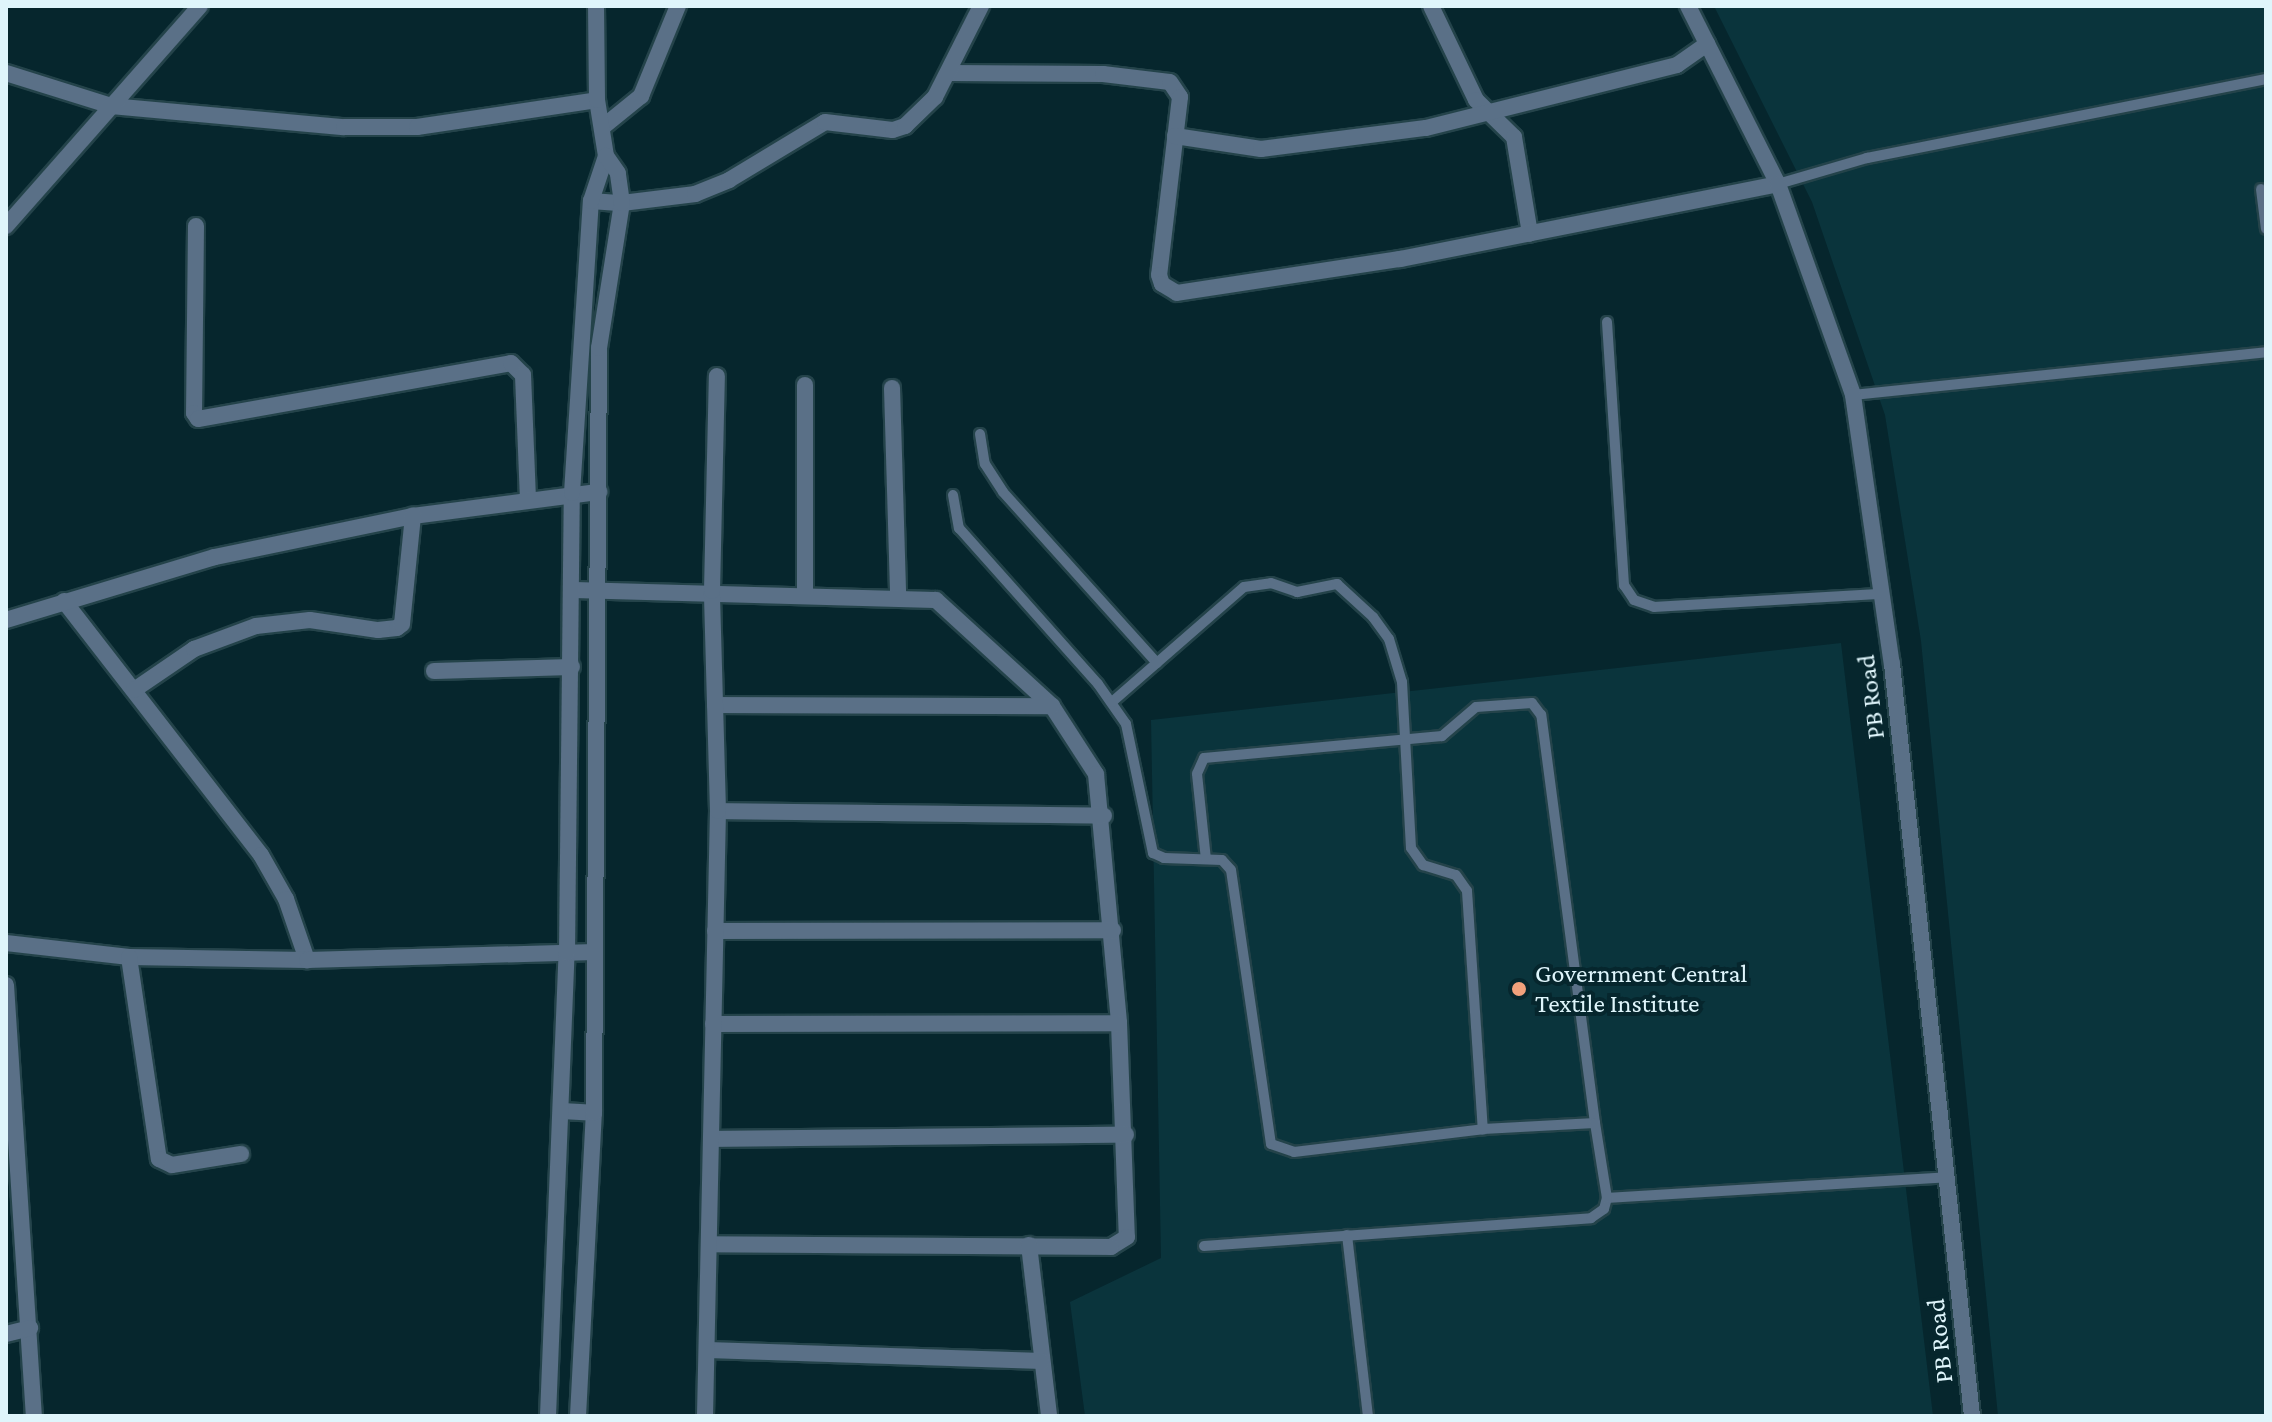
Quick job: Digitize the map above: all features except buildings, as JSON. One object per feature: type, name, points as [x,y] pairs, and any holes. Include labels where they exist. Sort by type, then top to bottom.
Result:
[{"type":"street","points":[[6,226],[200,6]]},
{"type":"street","points":[[548,1416],[567,953],[572,493],[591,201],[606,156],[604,126],[597,100],[596,6]]},
{"type":"street","points":[[604,126],[641,96],[678,6]]},
{"type":"street","points":[[591,201],[622,203],[713,188],[825,122],[893,130],[905,126],[935,97],[981,6]]},
{"type":"street","points":[[1431,6],[1486,112],[1514,137],[1530,234]]},
{"type":"street","name":"PB Road","points":[[1688,6],[1778,184],[1853,395],[1882,594],[1972,1416]]},
{"type":"street","points":[[1175,136],[1240,147],[1284,148],[1426,128],[1677,65],[1707,44]]},
{"type":"street","points":[[6,73],[111,106],[251,122],[417,127],[597,100]]},
{"type":"street","points":[[949,73],[1111,74],[1170,82],[1180,97],[1159,275],[1177,293],[1530,234],[1778,184]]},
{"type":"street","points":[[578,1416],[594,1113],[599,348],[622,203],[618,173],[606,156]]},
{"type":"street","points":[[196,226],[194,413],[198,419],[511,363],[523,375],[528,498]]},
{"type":"street","points":[[705,1416],[712,1244],[718,811],[712,591],[717,376]]},
{"type":"street","points":[[805,385],[805,593]]},
{"type":"street","points":[[892,388],[898,596]]},
{"type":"street","points":[[6,620],[215,557],[413,516],[528,498],[599,492]]},
{"type":"street","points":[[134,690],[194,649],[256,626],[310,620],[378,630],[397,628],[402,624],[413,516]]},
{"type":"street","points":[[573,590],[805,593],[936,600],[953,611],[1052,706],[1087,753],[1104,816],[1126,1135],[1127,1237],[1111,1247],[712,1244]]},
{"type":"street","points":[[64,601],[276,879],[307,960]]},
{"type":"street","points":[[434,671],[572,667]]},
{"type":"street","points":[[571,700],[596,698]]},
{"type":"street","points":[[715,705],[1052,706]]},
{"type":"street","points":[[718,811],[1104,816]]},
{"type":"street","points":[[569,826],[596,827]]},
{"type":"street","points":[[715,931],[1113,930]]},
{"type":"street","points":[[6,943],[129,957],[307,960],[595,952]]},
{"type":"street","points":[[129,957],[159,1159],[172,1165],[241,1154]]},
{"type":"street","points":[[6,985],[34,1416]]},
{"type":"street","points":[[713,1024],[1119,1023]]},
{"type":"street","points":[[561,1111],[594,1113]]},
{"type":"street","points":[[713,1139],[1126,1135]]},
{"type":"street","points":[[1029,1245],[1049,1416]]},
{"type":"street","points":[[6,1334],[30,1328]]},
{"type":"street","points":[[708,1350],[1042,1361]]},
{"type":"lane","points":[[1778,184],[1867,158],[2266,79]]},
{"type":"lane","points":[[2261,189],[2266,229]]},
{"type":"lane","points":[[1607,322],[1624,585],[1634,600],[1654,607],[1882,594]]},
{"type":"lane","points":[[1853,395],[2266,352]]},
{"type":"lane","points":[[980,434],[985,464],[1003,492],[1157,663]]},
{"type":"lane","points":[[953,495],[959,528],[1112,702],[1132,738],[1153,853],[1164,858],[1206,859],[1227,864],[1234,880],[1271,1144],[1294,1152],[1483,1129],[1595,1123]]},
{"type":"lane","points":[[1112,702],[1244,587],[1271,583],[1297,592],[1337,584],[1389,639],[1402,682],[1409,740],[1414,855],[1423,865],[1456,875],[1467,891],[1483,1129]]},
{"type":"lane","points":[[1204,1246],[1591,1218],[1604,1209],[1607,1198],[1541,715],[1532,703],[1486,704],[1466,713],[1442,736],[1204,758],[1197,774],[1206,859]]},
{"type":"lane","points":[[1607,1198],[1946,1177]]},
{"type":"lane","points":[[1347,1235],[1368,1416]]},
{"type":"shaded area","points":[[1714,6],[2266,6],[2266,1416],[1998,1416],[1921,641],[1885,415],[1812,202]]},
{"type":"shaded area","name":"Government Central Textile Institute","points":[[1841,643],[1933,1416],[1085,1416],[1070,1302],[1161,1258],[1151,720]]},
{"type":"place","name":"Government Central Textile Institute","points":[[1519,989]]}]
